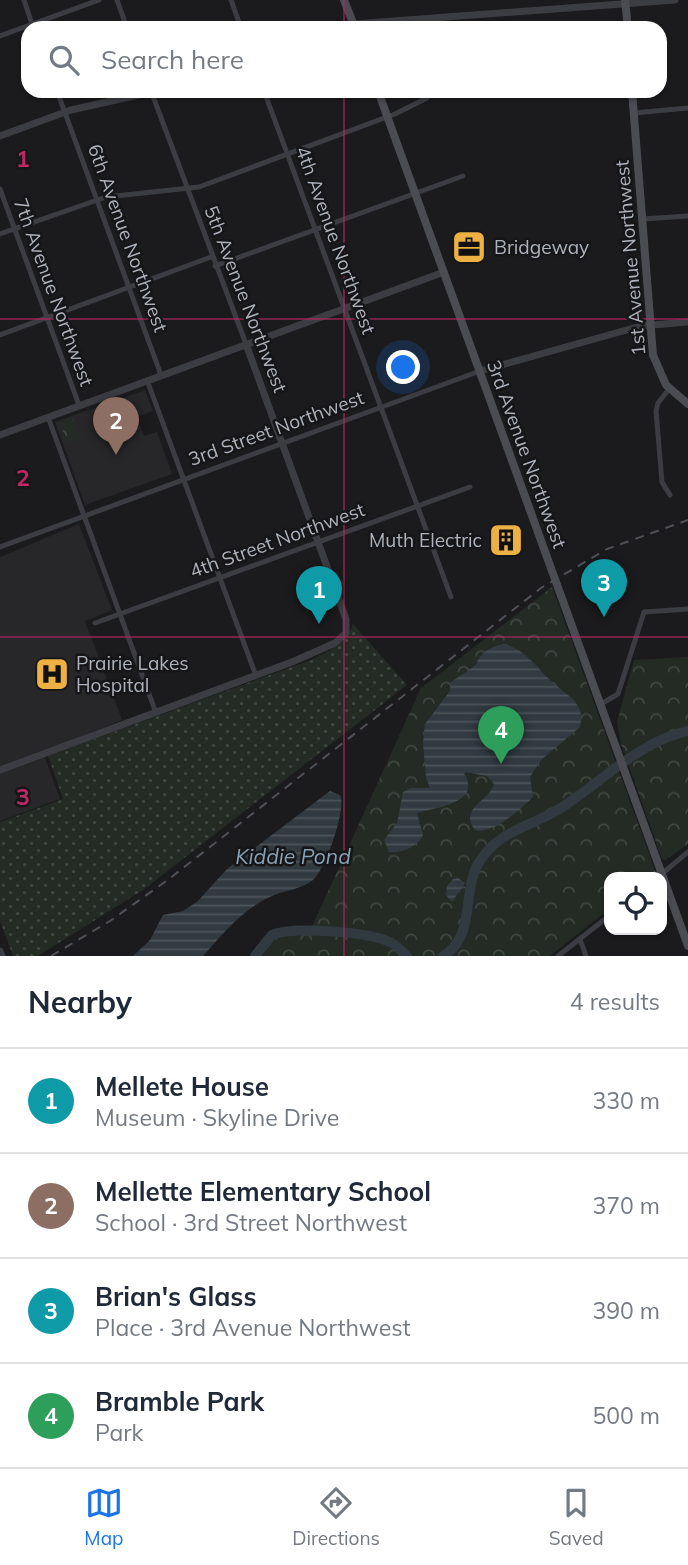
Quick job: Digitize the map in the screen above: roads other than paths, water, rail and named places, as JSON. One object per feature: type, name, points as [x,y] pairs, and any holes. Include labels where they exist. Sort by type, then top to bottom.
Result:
[{"type":"main road","points":[[345,0],[352,21]]},
{"type":"main road","points":[[626,2],[627,21]]},
{"type":"main road","name":"3rd Avenue Northwest","points":[[380,98],[617,748],[659,872]]},
{"type":"main road","name":"1st Avenue Northwest","points":[[633,98],[650,325],[655,361],[669,389]]},
{"type":"main road","points":[[669,389],[688,404]]},
{"type":"main road","name":"3rd Avenue Northwest","points":[[667,892],[688,945]]},
{"type":"street","points":[[23,0],[31,21]]},
{"type":"street","points":[[46,21],[99,0]]},
{"type":"street","points":[[117,0],[124,21]]},
{"type":"street","points":[[231,0],[238,21]]},
{"type":"street","points":[[411,21],[675,0]]},
{"type":"street","points":[[0,36],[21,30]]},
{"type":"street","name":"6th Avenue Northwest","points":[[59,98],[161,375]]},
{"type":"street","points":[[0,136],[64,112],[126,98]]},
{"type":"street","name":"5th Avenue Northwest","points":[[155,98],[346,619],[345,635],[320,650],[256,676]]},
{"type":"street","name":"4th Avenue Northwest","points":[[267,98],[451,597]]},
{"type":"street","points":[[0,234],[97,200],[155,190],[199,187],[387,117],[427,98]]},
{"type":"street","points":[[634,113],[688,108]]},
{"type":"street","points":[[215,267],[463,176]]},
{"type":"street","name":"7th Avenue Northwest","points":[[0,189],[79,405]]},
{"type":"street","points":[[642,219],[688,216]]},
{"type":"street","points":[[0,335],[212,257]]},
{"type":"street","points":[[0,435],[444,272]]},
{"type":"street","name":"3rd Street Northwest","points":[[0,547],[480,371],[650,325],[688,322]]},
{"type":"street","points":[[0,770],[256,676],[147,380]]},
{"type":"street","points":[[669,389],[658,403],[656,411],[662,481],[670,495]]},
{"type":"street","points":[[48,417],[156,713]]},
{"type":"street","name":"4th Street Northwest","points":[[95,623],[470,487]]},
{"type":"street","points":[[601,704],[618,694],[644,612],[688,609]]},
{"type":"street","points":[[664,872],[688,852]]},
{"type":"street","points":[[558,956],[604,920]]},
{"type":"street","points":[[580,939],[586,956]]},
{"type":"water","points":[[506,644],[525,655],[577,704],[581,718],[580,727],[541,760],[530,777],[533,797],[506,820],[490,829],[475,830],[470,816],[472,811],[494,784],[487,776],[466,772],[467,792],[462,798],[417,813],[423,835],[421,839],[409,848],[389,852],[384,840],[397,823],[403,792],[411,788],[430,788],[426,778],[423,743],[425,724],[450,691],[451,682],[476,665],[488,650]]},
{"type":"water","name":"Kiddie Pond","points":[[330,791],[340,795],[338,825],[329,852],[313,880],[252,907],[234,922],[203,956],[133,956],[150,940],[163,915],[183,911],[198,901],[227,869]]},
{"type":"water","points":[[458,878],[465,883],[452,902],[446,895],[447,886],[453,879]]},
{"type":"waterway","points":[[443,956],[460,938],[473,875],[478,864],[495,844],[505,836],[561,808],[637,753],[670,736],[688,731]]},
{"type":"waterway","points":[[255,956],[272,935],[296,931],[349,933],[380,938],[392,943],[407,956]]},
{"type":"railway","points":[[51,956],[110,921],[169,879],[541,588],[607,549],[688,520]]},
{"type":"place","name":"Bridgeway","points":[[469,247]]},
{"type":"place","name":"Mellette Elementary School","points":[[116,455]]},
{"type":"place","name":"Muth Electric","points":[[506,540]]},
{"type":"place","name":"Brian's Glass","points":[[604,617]]},
{"type":"place","name":"Mellete House","points":[[319,624]]},
{"type":"place","name":"Prairie Lakes Hospital","points":[[52,674]]},
{"type":"place","name":"Bramble Park","points":[[501,764]]}]
